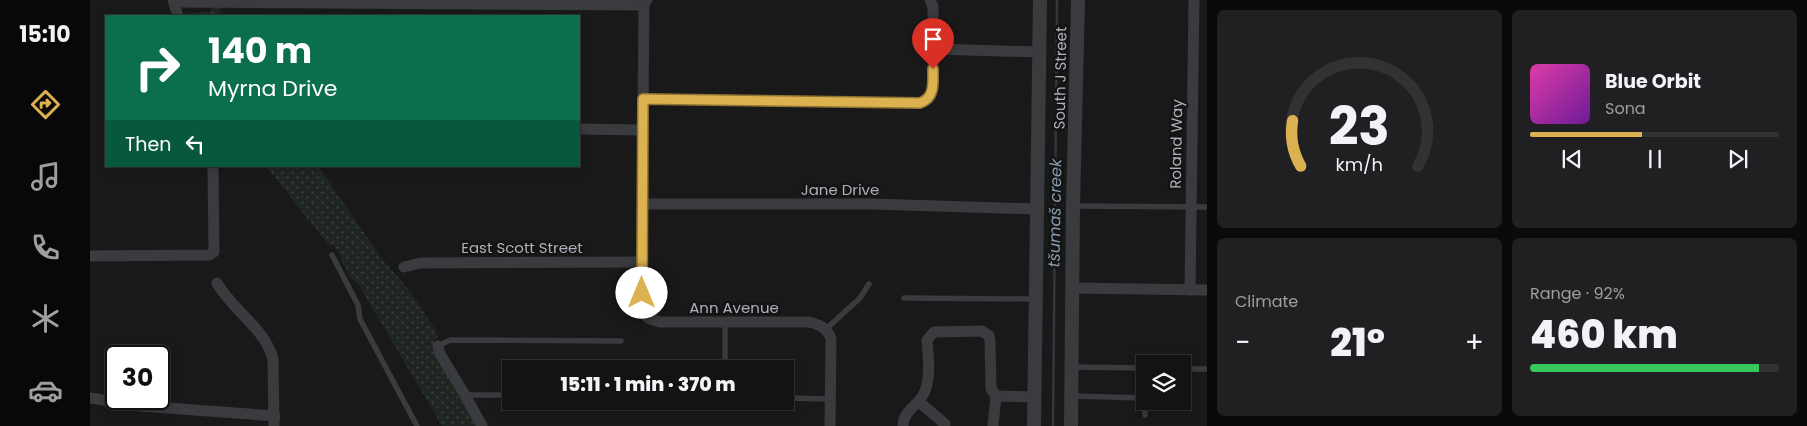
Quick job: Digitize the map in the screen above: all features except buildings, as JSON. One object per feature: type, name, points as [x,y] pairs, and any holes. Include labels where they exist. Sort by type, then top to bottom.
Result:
[{"type":"street","points":[[643,99],[920,103],[930,97],[932,93],[933,8],[930,0]]},
{"type":"street","name":"South J Street","points":[[1034,426],[1040,0]]},
{"type":"street","name":"South J Street","points":[[1071,426],[1073,206],[1078,0]]},
{"type":"street","name":"Roland Way","points":[[1190,290],[1194,0]]},
{"type":"street","points":[[178,15],[174,1],[571,7],[646,3]]},
{"type":"street","name":"Ann Avenue","points":[[646,3],[643,99],[642,308],[648,318],[660,322],[809,322],[819,324],[826,330]]},
{"type":"street","points":[[933,49],[1039,52]]},
{"type":"street","points":[[580,129],[643,130]]},
{"type":"street","points":[[90,256],[209,255],[214,252],[213,167]]},
{"type":"street","name":"Jane Drive","points":[[642,204],[872,204],[1037,209]]},
{"type":"street","name":"East Scott Street","points":[[404,267],[420,263],[641,262]]},
{"type":"street","points":[[90,398],[140,406],[274,421],[271,351],[263,338],[222,292],[217,283]]},
{"type":"street","points":[[1073,288],[1207,290]]},
{"type":"street","points":[[826,330],[831,339],[830,426]]},
{"type":"street","points":[[903,426],[905,415],[919,402],[925,392],[928,381],[927,340],[930,335],[938,332],[982,331],[986,333],[990,340],[991,388],[996,396],[993,426]]},
{"type":"street","points":[[438,346],[440,354],[482,426]]},
{"type":"street","points":[[996,396],[1035,397]]},
{"type":"street","points":[[919,402],[944,424]]},
{"type":"lane","points":[[1073,206],[1207,208]]},
{"type":"lane","points":[[332,255],[358,305],[360,319],[417,426]]},
{"type":"lane","points":[[826,330],[860,298],[869,284]]},
{"type":"lane","points":[[904,298],[1035,300]]},
{"type":"lane","points":[[724,360],[725,322]]},
{"type":"lane","points":[[438,346],[450,340],[621,340]]},
{"type":"lane","points":[[1071,367],[1136,368]]},
{"type":"lane","points":[[1191,369],[1207,369]]},
{"type":"lane","points":[[465,395],[502,395]]},
{"type":"lane","points":[[1071,396],[1142,398],[1144,400],[1144,415]]},
{"type":"lane","points":[[794,398],[830,399]]},
{"type":"shaded area","points":[[208,0],[217,0],[221,14],[260,14],[189,15],[191,13],[211,12]]},
{"type":"shaded area","points":[[267,167],[319,167],[383,260],[410,291],[439,335],[433,343],[436,355],[476,426],[442,426],[359,285],[350,277],[334,245],[328,245]]},
{"type":"waterway","name":"tšumaš creek","points":[[1053,426],[1057,0]]},
{"type":"route","points":[[642,293],[643,99],[920,103],[925,102],[932,93],[933,69]]}]
